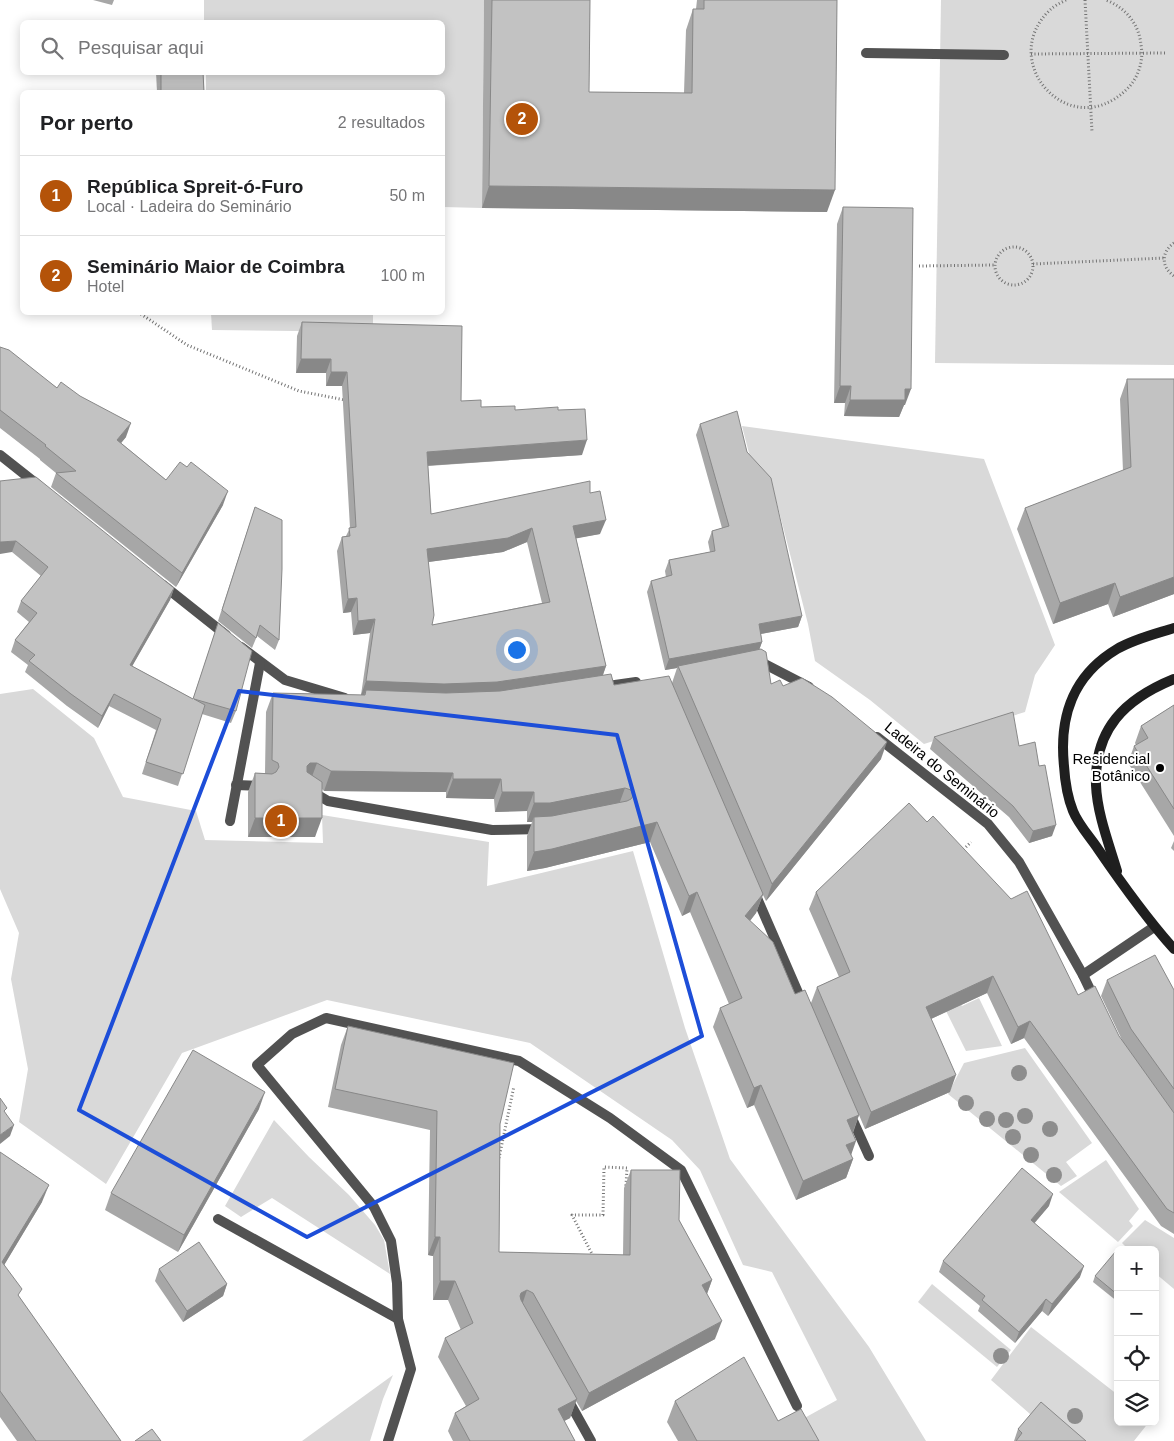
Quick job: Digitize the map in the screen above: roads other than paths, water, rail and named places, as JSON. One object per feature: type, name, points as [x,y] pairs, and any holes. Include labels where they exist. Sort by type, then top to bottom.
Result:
[{"type":"main road","points":[[1174,628],[1118,649],[1093,668],[1069,702],[1064,724],[1062,747],[1066,792],[1073,813],[1119,880],[1154,927],[1174,949]]},
{"type":"main road","points":[[1119,880],[1099,807],[1096,786],[1096,768],[1102,741],[1110,726],[1124,709],[1141,695],[1174,679]]},
{"type":"street","points":[[866,53],[1004,55]]},
{"type":"street","points":[[0,454],[46,491]]},
{"type":"street","points":[[153,577],[285,680],[359,702]]},
{"type":"street","points":[[747,661],[756,659],[816,691]]},
{"type":"street","points":[[230,821],[260,662]]},
{"type":"street","points":[[595,688],[643,681]]},
{"type":"street","name":"Ladeira do Seminário","points":[[871,733],[988,824],[1019,862],[1083,975],[1099,1008]]},
{"type":"street","points":[[236,785],[265,786]]},
{"type":"street","points":[[306,788],[328,801],[492,830],[544,829],[553,827]]},
{"type":"street","points":[[752,886],[807,1012]]},
{"type":"street","points":[[1083,975],[1154,927]]},
{"type":"street","points":[[388,1441],[411,1369],[398,1319],[397,1283],[391,1241],[374,1207],[257,1064],[292,1034],[326,1018],[519,1061],[610,1118],[681,1170],[797,1406]]},
{"type":"street","points":[[846,1102],[869,1156]]},
{"type":"street","points":[[218,1219],[398,1319]]},
{"type":"street","points":[[563,1391],[591,1441]]},
{"type":"place","name":"Seminário Maior de Coimbra","points":[[522,119]]},
{"type":"place","name":"Residencial Botânico","points":[[1160,768]]},
{"type":"place","name":"República Spreit-ó-Furo","points":[[281,821]]}]
